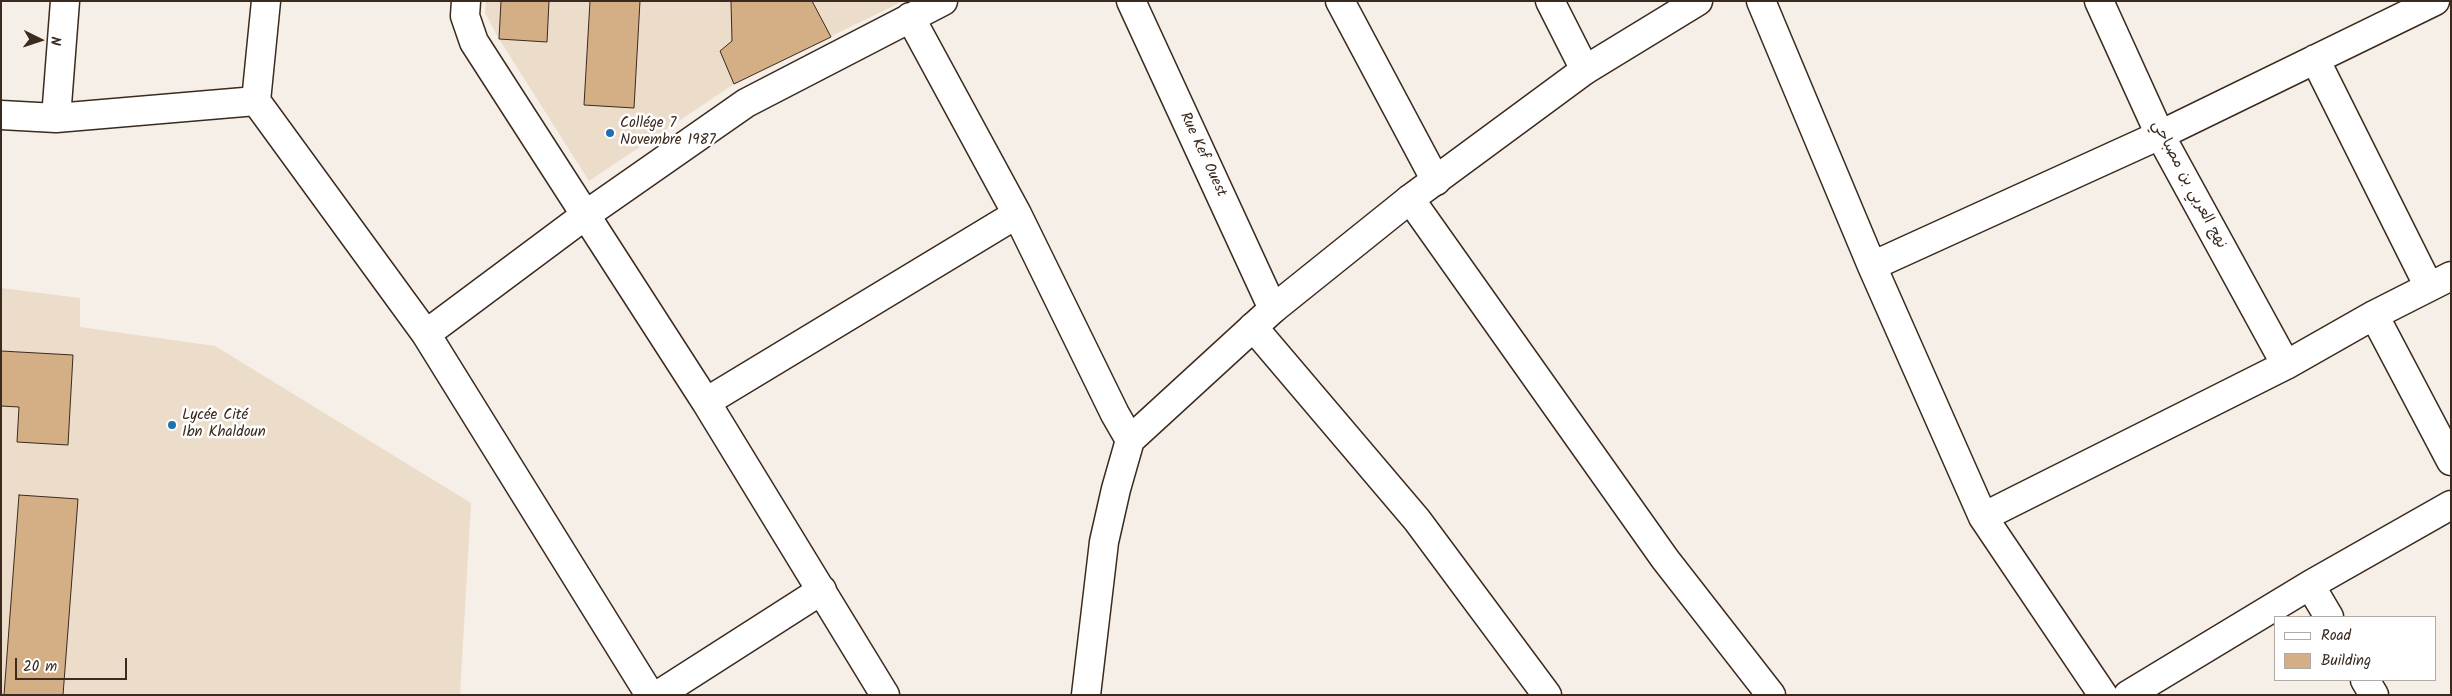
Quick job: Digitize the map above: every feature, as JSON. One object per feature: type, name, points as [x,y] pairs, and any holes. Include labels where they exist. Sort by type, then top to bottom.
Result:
[{"type":"street","points":[[56,118],[64,1]]},
{"type":"street","points":[[266,1],[256,101],[426,334],[650,695]]},
{"type":"street","points":[[466,1],[465,16],[474,42],[587,214],[706,402],[886,695]]},
{"type":"street","points":[[426,334],[587,214],[746,103],[943,1]]},
{"type":"street","name":"Rue Kef Ouest","points":[[1131,1],[1273,309]]},
{"type":"street","points":[[1340,1],[1436,181]]},
{"type":"street","points":[[1550,1],[1585,70]]},
{"type":"street","points":[[1086,695],[1104,542],[1130,440],[1273,309],[1410,199],[1585,70],[1698,1]]},
{"type":"street","points":[[1761,1],[1872,266],[1983,516],[2102,695]]},
{"type":"street","name":"نهج العربي بن مصباحي","points":[[2099,1],[2160,135],[2286,365]]},
{"type":"street","points":[[1872,266],[2160,135],[2436,1]]},
{"type":"street","points":[[910,17],[1017,214],[1114,414],[1130,440]]},
{"type":"street","points":[[1983,516],[2286,365],[2374,315],[2440,281],[2315,59]]},
{"type":"street","points":[[1,115],[56,118],[256,101]]},
{"type":"street","points":[[1410,199],[1665,559],[1770,695]]},
{"type":"street","points":[[706,402],[1017,214]]},
{"type":"street","points":[[2374,315],[2451,461]]},
{"type":"street","points":[[1253,327],[1417,520],[1547,695]]},
{"type":"street","points":[[2128,695],[2310,585],[2451,505]]},
{"type":"street","points":[[2310,585],[2328,616]]},
{"type":"street","points":[[658,695],[822,590]]},
{"type":"street","points":[[2366,681],[2374,695]]},
{"type":"shaded area","name":"Collége 7 Novembre 1987","points":[[486,1],[903,1],[734,84],[589,181],[499,39],[485,13]]},
{"type":"shaded area","name":"Lycée Cité Ibn Khaldoun","points":[[1,288],[80,298],[80,327],[215,346],[471,503],[460,695],[1,695]]},
{"type":"building","points":[[501,1],[549,1],[547,42],[499,39]]},
{"type":"building","points":[[590,1],[640,1],[634,108],[584,105]]},
{"type":"building","points":[[731,1],[812,1],[831,37],[734,84],[720,51],[732,41]]},
{"type":"building","points":[[1,351],[73,355],[68,445],[17,442],[19,407],[1,406]]},
{"type":"building","points":[[19,495],[78,499],[63,695],[4,695]]},
{"type":"place","name":"Collége 7 Novembre 1987","points":[[610,133]]},
{"type":"place","name":"Lycée Cité Ibn Khaldoun","points":[[172,425]]}]
